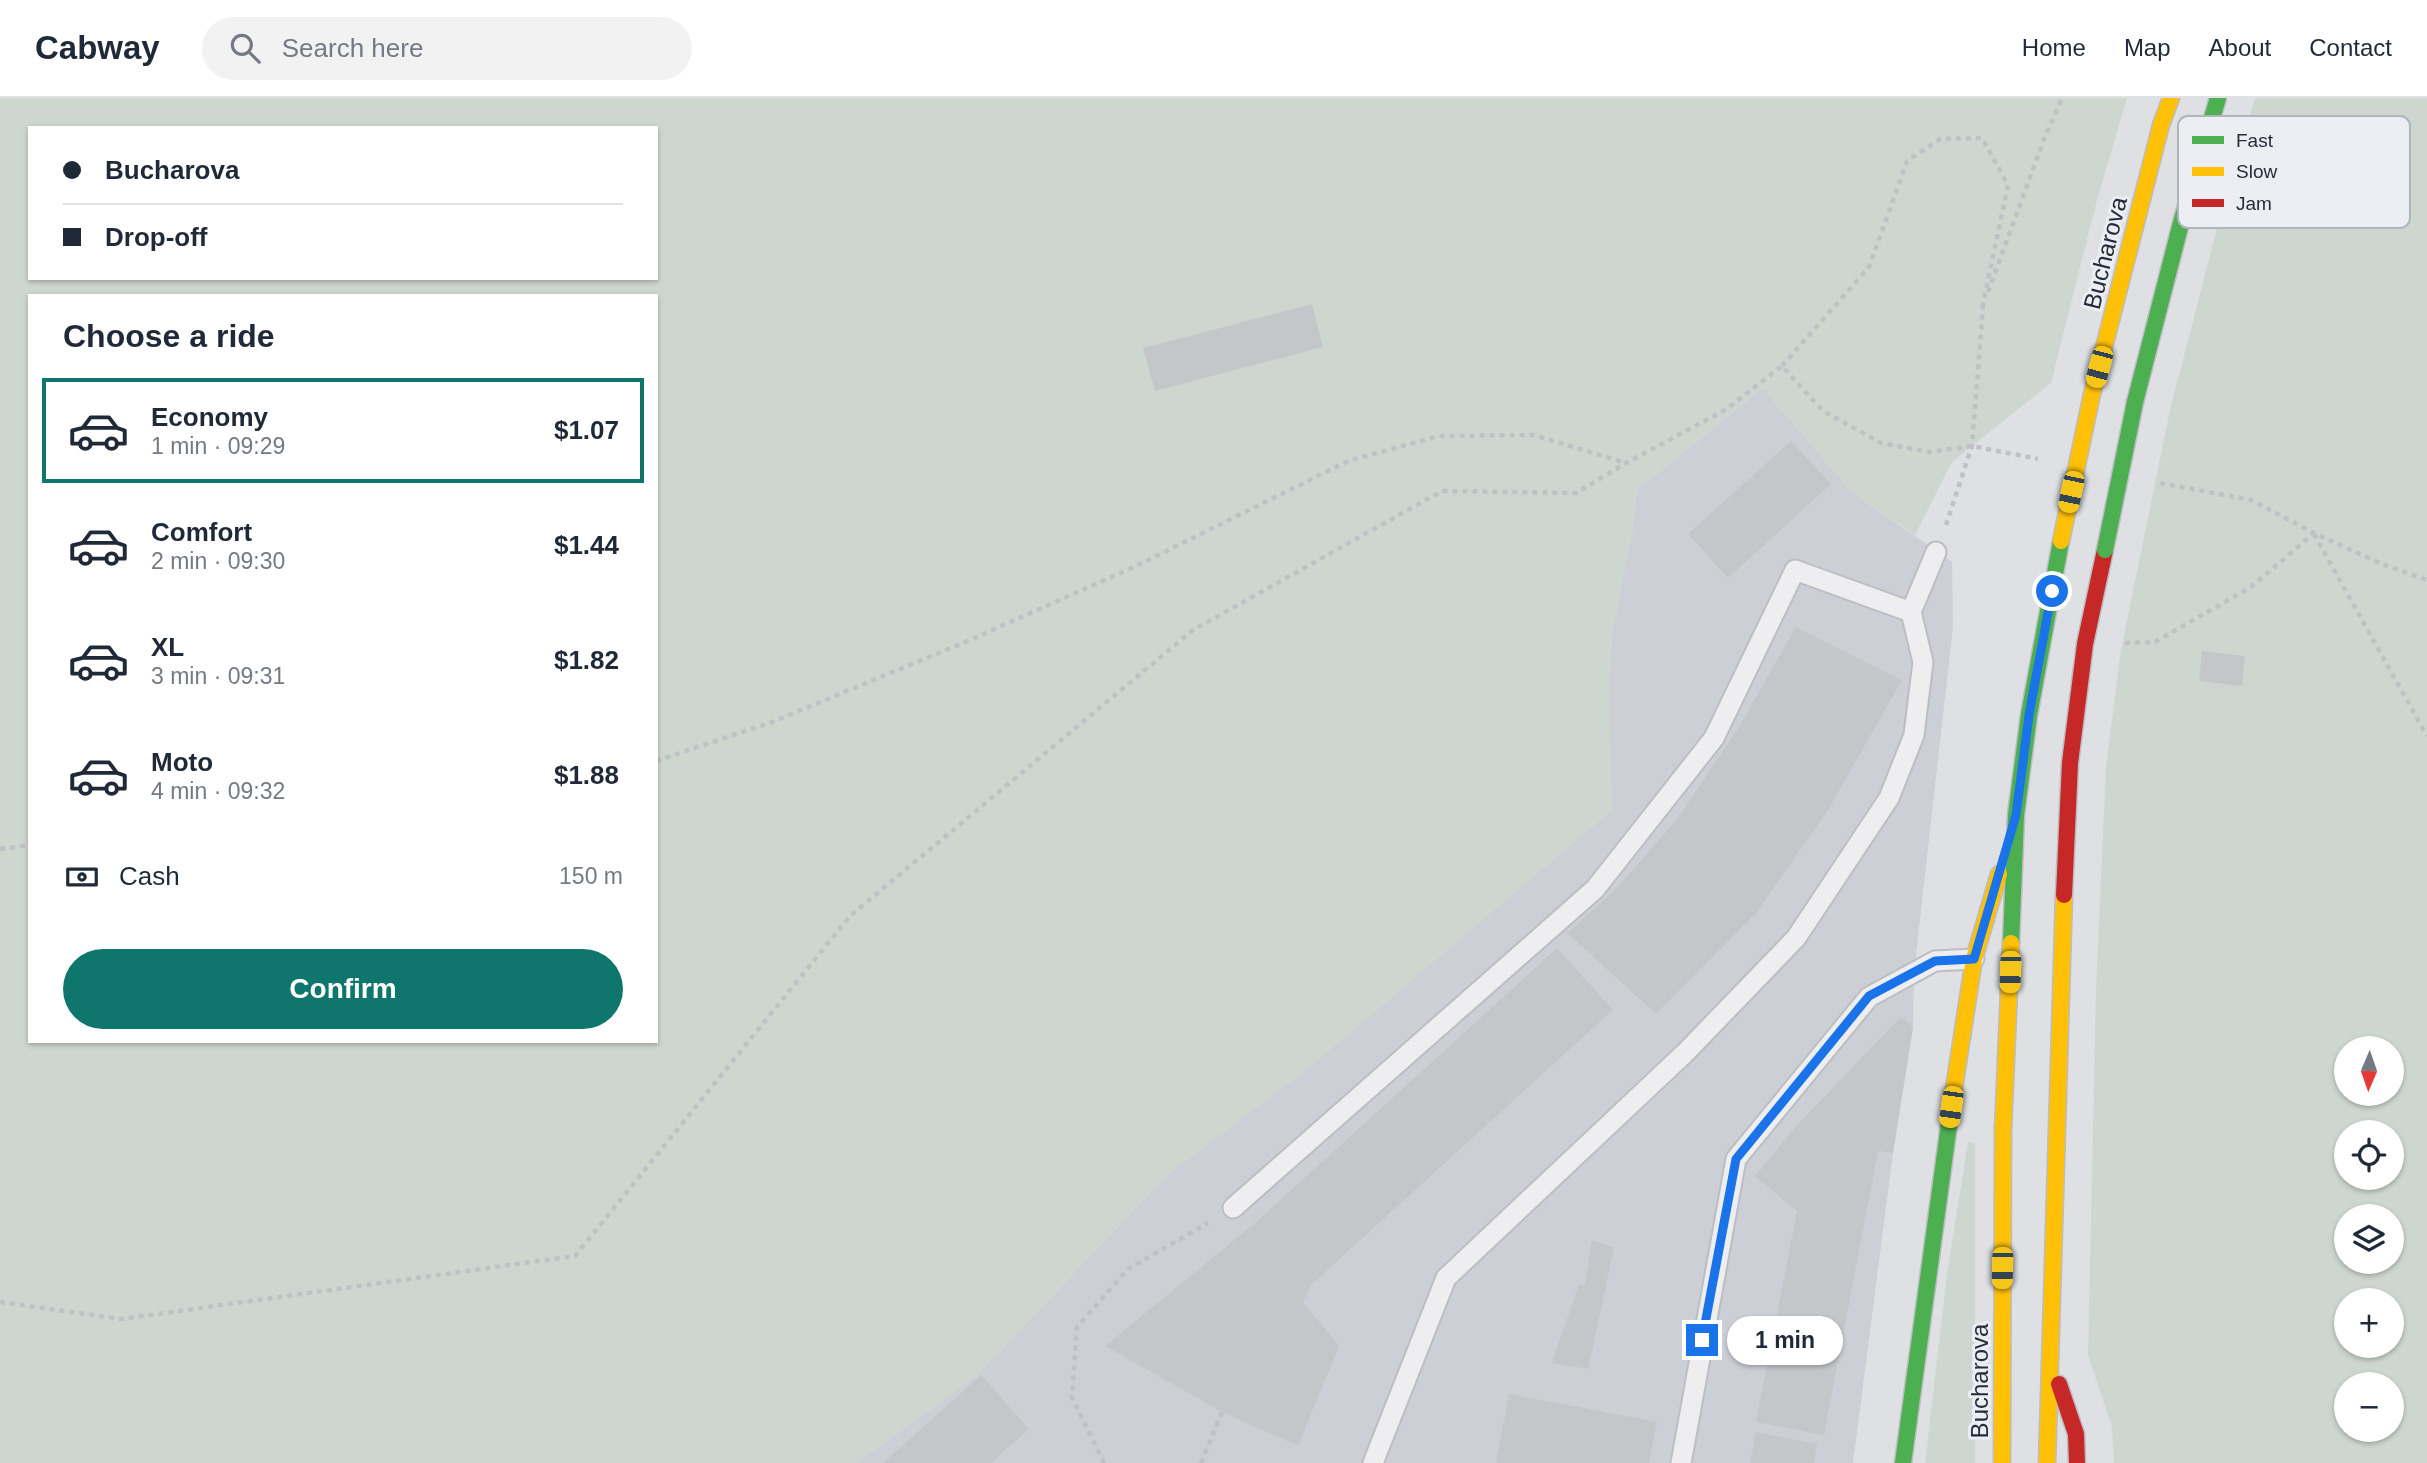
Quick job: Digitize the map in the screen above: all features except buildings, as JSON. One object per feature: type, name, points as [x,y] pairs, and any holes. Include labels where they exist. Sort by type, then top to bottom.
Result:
[{"type":"main road","name":"Bucharova","points":[[2001,1463],[2003,1130],[2016,815],[2029,715],[2061,541],[2092,394],[2161,125],[2171,98]]},
{"type":"main road","points":[[2213,116],[2218,98]]},
{"type":"main road","points":[[2047,1463],[2052,1361],[2060,990],[2070,763],[2085,644],[2135,402],[2180,228]]},
{"type":"main road","points":[[1903,1463],[1949,1120],[1974,959],[2016,815]]},
{"type":"main road","points":[[2052,1361],[2076,1434],[2077,1463]]},
{"type":"lane","points":[[1373,1463],[1446,1279],[1686,1052],[1796,938],[1889,798],[1914,735],[1923,662],[1910,612],[1936,552]]},
{"type":"lane","points":[[1233,1209],[1595,889],[1714,738],[1795,570],[1910,612]]},
{"type":"lane","points":[[1681,1463],[1736,1159],[1869,996],[1935,961],[1974,959]]},
{"type":"path","points":[[1982,309],[2043,139],[2062,98]]},
{"type":"path","points":[[0,1301],[121,1319],[575,1256],[850,916],[1193,630],[1442,491],[1576,493],[1725,410],[1782,366],[1869,267],[1908,161],[1940,139],[1982,138],[2008,185],[1982,309],[1972,446],[1936,552]]},
{"type":"path","points":[[1782,366],[1823,411],[1881,443],[1929,452],[1972,446]]},
{"type":"path","points":[[658,760],[772,722],[963,643],[1134,567],[1348,461],[1439,436],[1534,435],[1626,463]]},
{"type":"path","points":[[2314,533],[2382,564],[2427,580]]},
{"type":"path","points":[[2085,644],[2155,642],[2251,587],[2314,533]]},
{"type":"path","points":[[2314,533],[2427,736]]},
{"type":"path","points":[[0,849],[28,845]]},
{"type":"path","points":[[1104,1463],[1072,1397],[1077,1327],[1128,1269],[1233,1209]]},
{"type":"path","points":[[1201,1463],[1222,1412]]},
{"type":"shaded area","points":[[0,98],[2127,98],[2097,200],[2051,383],[1952,462],[1915,535],[1852,492],[1763,388],[1637,490],[1632,533],[1611,637],[1609,683],[1612,810],[1303,1073],[1165,1177],[976,1376],[856,1463],[0,1463]]},
{"type":"shaded area","points":[[2255,98],[2427,98],[2427,1463],[2114,1463],[2112,1427],[2088,1355],[2096,991],[2106,766],[2121,650],[2170,410],[2217,228],[2410,228],[2410,116],[2250,116]]},
{"type":"shaded area","points":[[1763,388],[1852,492],[1952,562],[1953,627],[1914,972],[1913,1027],[1893,1153],[1853,1463],[856,1463],[976,1376],[1165,1177],[1197,1151],[1609,683],[1611,637],[1632,533],[1637,490]]},
{"type":"shaded area","points":[[1968,1142],[1975,1143],[1975,1463],[1925,1463],[1947,1274]]},
{"type":"traffic: fast","points":[[2213,116],[2218,98]]},
{"type":"traffic: fast","points":[[2135,402],[2180,228]]},
{"type":"traffic: fast","points":[[2105,550],[2135,402]]},
{"type":"traffic: fast","points":[[2011,943],[2016,815],[2029,715],[2061,541]]},
{"type":"traffic: fast","points":[[1903,1463],[1953,1095]]},
{"type":"traffic: slow","points":[[2092,394],[2161,125],[2171,98]]},
{"type":"traffic: slow","points":[[2061,541],[2092,394]]},
{"type":"traffic: slow","points":[[1953,1095],[1974,959],[1999,874]]},
{"type":"traffic: slow","points":[[2047,1463],[2064,895]]},
{"type":"traffic: slow","points":[[2002,1463],[2003,1130],[2011,943]]},
{"type":"traffic: jam","points":[[2064,895],[2070,763],[2085,644],[2105,550]]},
{"type":"traffic: jam","points":[[2059,1384],[2076,1434],[2077,1463]]},
{"type":"route","points":[[1702,1340],[1736,1159],[1869,996],[1935,961],[1974,959],[2016,815],[2029,715],[2052,591]]}]
